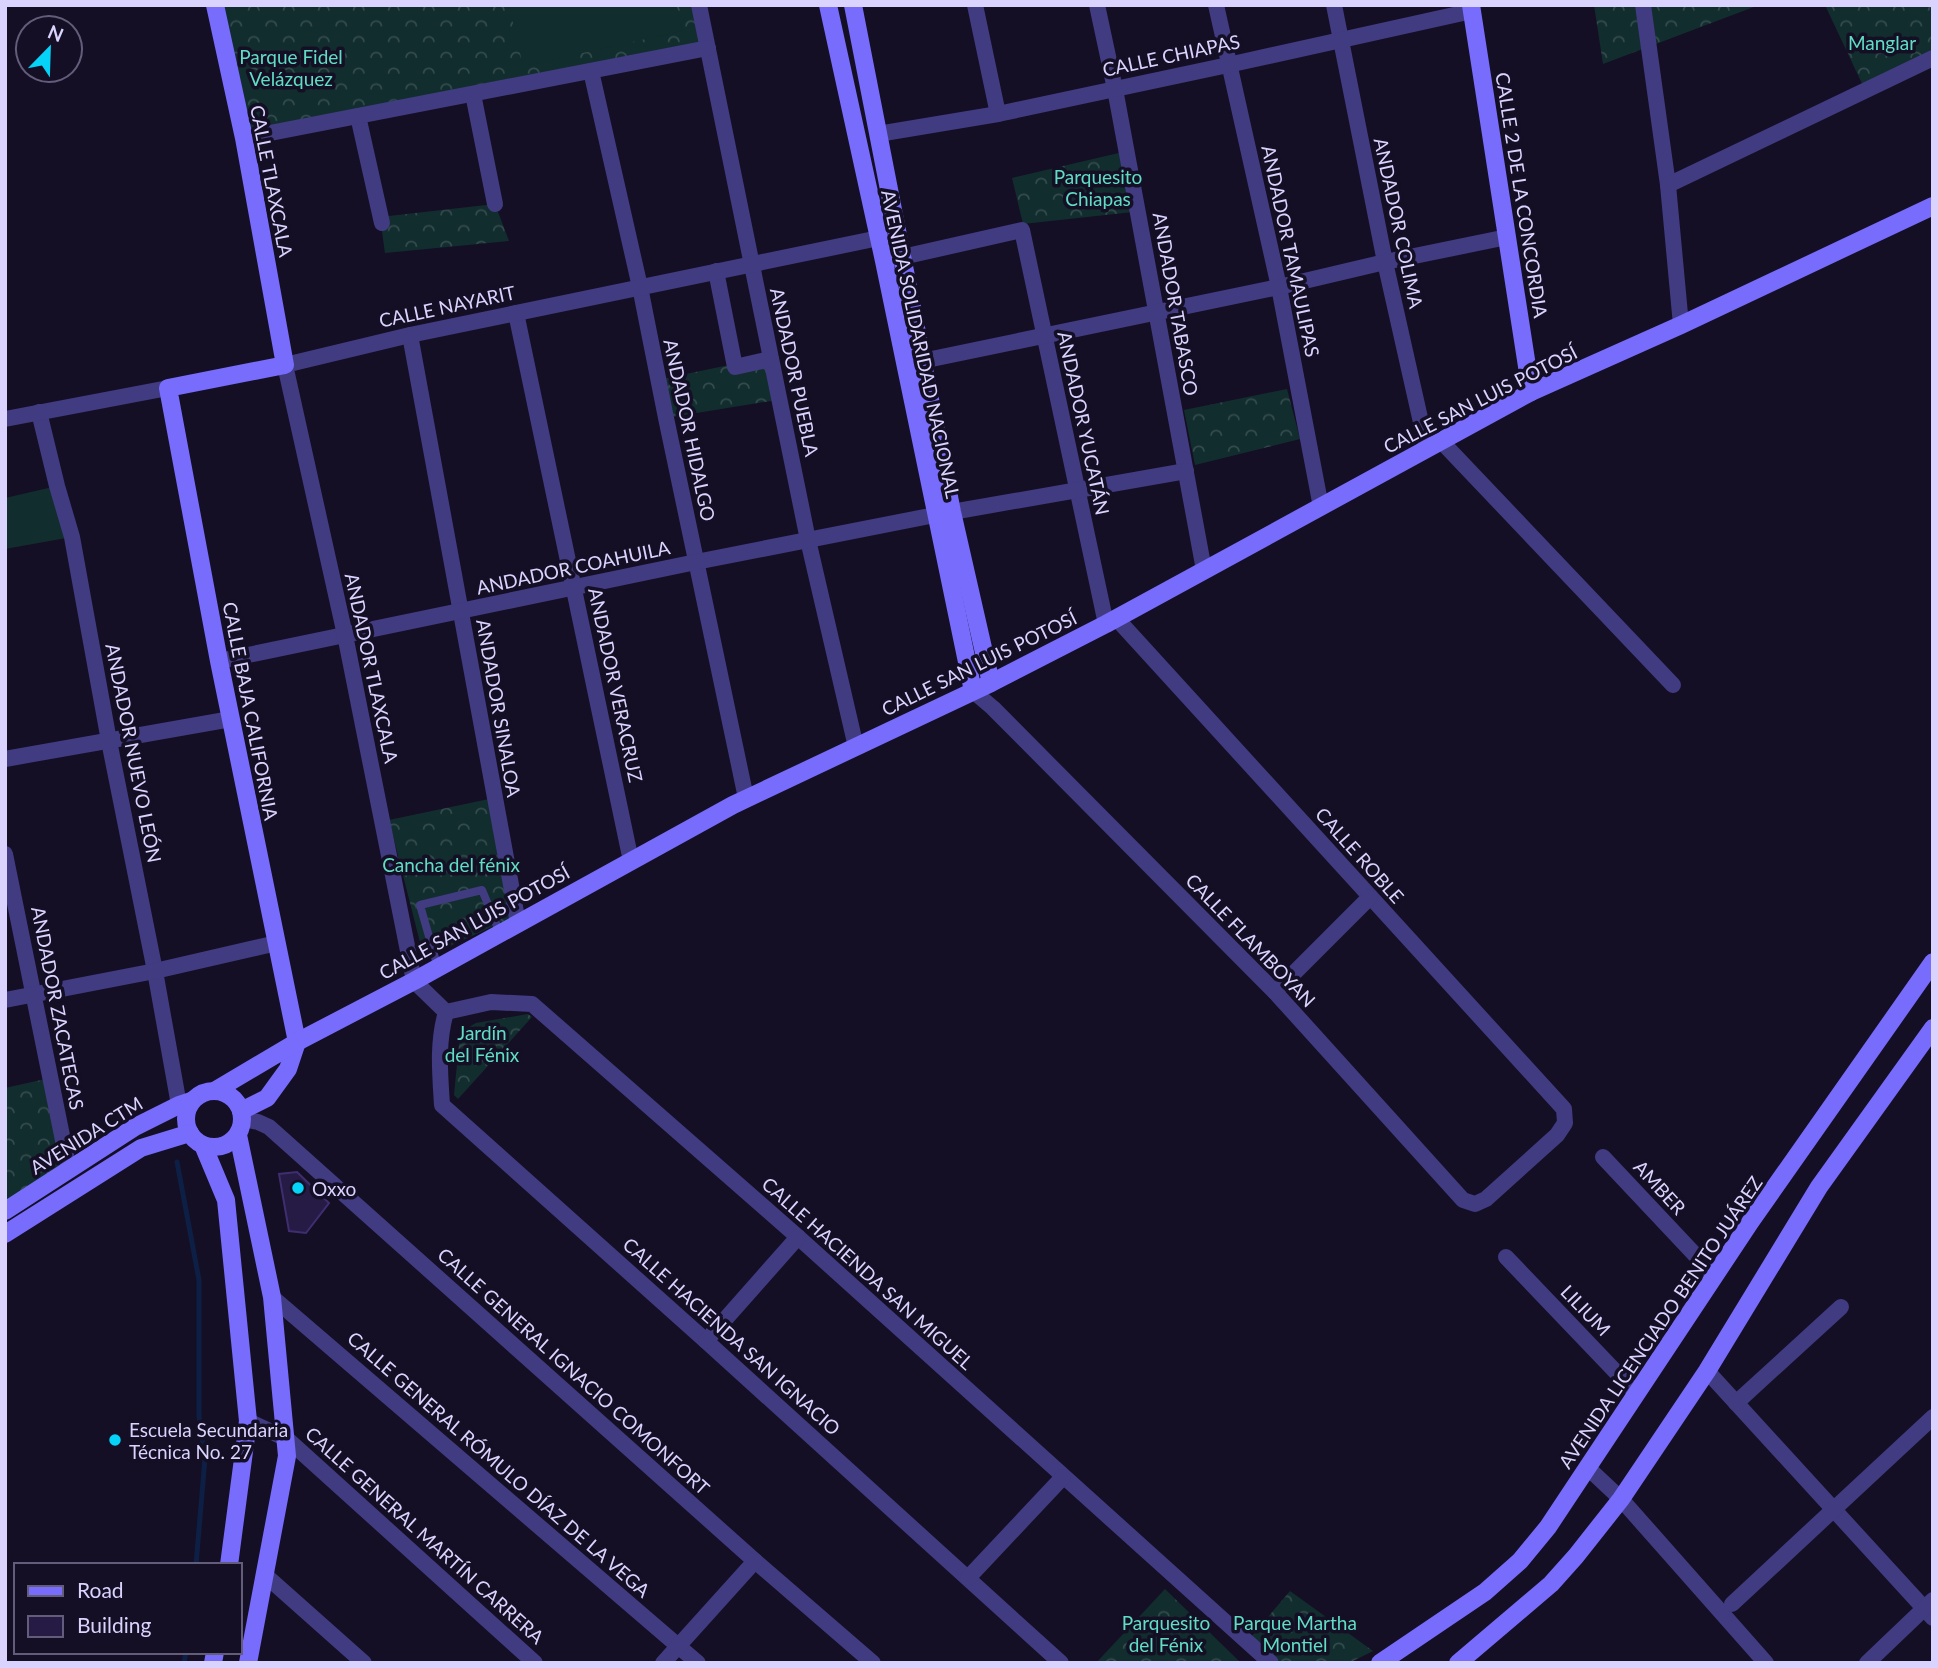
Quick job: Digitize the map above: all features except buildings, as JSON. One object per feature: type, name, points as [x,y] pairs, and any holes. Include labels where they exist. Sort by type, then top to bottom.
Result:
[{"type":"main road","name":"CALLE TLAXCALA","points":[[215,5],[244,138],[285,365]]},
{"type":"main road","name":"AVENIDA SOLIDARIDAD NACIONAL","points":[[828,5],[878,238],[943,514],[991,683]]},
{"type":"main road","name":"AVENIDA SOLIDARIDAD NACIONAL","points":[[853,5],[922,361],[943,514],[973,691]]},
{"type":"main road","name":"CALLE 2 DE LA CONCORDIA","points":[[1471,8],[1531,392]]},
{"type":"main road","name":"CALLE SAN LUIS POTOSÍ","points":[[216,1090],[297,1042],[438,968],[746,798],[991,683],[1112,621],[1531,392],[1933,206]]},
{"type":"main road","name":"CALLE NAYARIT","points":[[169,388],[285,365]]},
{"type":"main road","name":"CALLE BAJA CALIFORNIA","points":[[169,388],[219,661],[297,1042]]},
{"type":"main road","name":"AVENIDA LICENCIADO BENITO JUÁREZ","points":[[1380,1663],[1485,1592],[1520,1561],[1548,1527],[1751,1221],[1930,972]]},
{"type":"main road","points":[[1458,1663],[1551,1584],[1621,1499],[1707,1371],[1819,1187],[1933,1028]]},
{"type":"main road","points":[[196,1139],[216,1147],[228,1143],[241,1121],[267,1098],[288,1069],[297,1042]]},
{"type":"main road","points":[[229,1563],[248,1421],[226,1200],[186,1123],[185,1103],[202,1093],[216,1090],[236,1101],[241,1121],[272,1297],[287,1440],[287,1456],[248,1663]]},
{"type":"main road","name":"AVENIDA CTM","points":[[5,1211],[135,1127],[185,1103]]},
{"type":"main road","name":"AVENIDA CTM","points":[[5,1234],[141,1148],[196,1139]]},
{"type":"street","name":"ANDADOR PUEBLA","points":[[699,5],[808,540],[856,747]]},
{"type":"street","points":[[975,5],[998,114]]},
{"type":"street","name":"ANDADOR TABASCO","points":[[1097,5],[1204,570]]},
{"type":"street","name":"ANDADOR TAMAULIPAS","points":[[1216,5],[1279,287],[1321,507]]},
{"type":"street","name":"ANDADOR COLIMA","points":[[1334,5],[1385,262],[1434,445]]},
{"type":"street","points":[[1643,5],[1668,185],[1681,324]]},
{"type":"street","name":"CALLE CHIAPAS","points":[[878,134],[998,114],[1228,65],[1471,8]]},
{"type":"street","points":[[244,138],[708,48]]},
{"type":"street","points":[[1668,185],[1933,58]]},
{"type":"street","name":"ANDADOR HIDALGO","points":[[591,71],[640,287],[746,798]]},
{"type":"street","points":[[473,94],[495,204]]},
{"type":"street","points":[[358,116],[382,223]]},
{"type":"street","name":"ANDADOR YUCATÁN","points":[[902,257],[1022,230],[1077,491],[1112,621]]},
{"type":"street","name":"CALLE NAYARIT","points":[[285,365],[410,335],[898,234]]},
{"type":"street","points":[[922,361],[1507,237]]},
{"type":"street","points":[[884,261],[902,257]]},
{"type":"street","points":[[716,271],[735,368],[771,359]]},
{"type":"street","name":"ANDADOR VERACRUZ","points":[[516,313],[631,861]]},
{"type":"street","name":"ANDADOR SINALOA","points":[[410,335],[518,923]]},
{"type":"street","name":"ANDADOR TLAXCALA","points":[[285,365],[345,635],[414,981]]},
{"type":"street","name":"CALLE NAYARIT","points":[[5,419],[169,388]]},
{"type":"street","name":"ANDADOR NUEVO LEÓN","points":[[39,412],[72,537],[109,741],[155,971],[185,1103]]},
{"type":"street","points":[[1434,445],[1673,685]]},
{"type":"street","name":"ANDADOR COAHUILA","points":[[219,661],[696,562],[1186,471]]},
{"type":"street","name":"CALLE ROBLE","points":[[1112,621],[1564,1109],[1565,1123],[1557,1135],[1486,1199],[1475,1204]]},
{"type":"street","points":[[991,683],[993,708]]},
{"type":"street","name":"CALLE FLAMBOYAN","points":[[973,691],[1275,992],[1463,1200],[1475,1204]]},
{"type":"street","points":[[5,759],[231,719]]},
{"type":"street","name":"ANDADOR ZACATECAS","points":[[5,854],[69,1170]]},
{"type":"street","points":[[1275,992],[1370,897]]},
{"type":"street","points":[[5,1000],[155,971],[277,943]]},
{"type":"street","points":[[414,981],[446,1012]]},
{"type":"street","name":"CALLE HACIENDA SAN MIGUEL","points":[[446,1012],[491,1002],[532,1004],[798,1237],[1271,1663]]},
{"type":"street","name":"CALLE HACIENDA SAN IGNACIO","points":[[446,1012],[441,1030],[439,1059],[442,1105],[1061,1663]]},
{"type":"street","name":"CALLE GENERAL IGNACIO COMONFORT","points":[[241,1121],[258,1122],[269,1127],[873,1663]]},
{"type":"street","name":"AMBER","points":[[1603,1157],[1715,1276]]},
{"type":"street","points":[[706,1341],[798,1237]]},
{"type":"street","name":"LILIUM","points":[[1506,1256],[1636,1393]]},
{"type":"street","name":"CALLE GENERAL RÓMULO DÍAZ DE LA VEGA","points":[[272,1297],[698,1663]]},
{"type":"street","points":[[1736,1403],[1841,1307]]},
{"type":"street","points":[[1707,1371],[1833,1509],[1930,1609],[1867,1663]]},
{"type":"street","points":[[1732,1604],[1933,1418]]},
{"type":"street","name":"CALLE GENERAL MARTÍN CARRERA","points":[[248,1421],[287,1440],[535,1663]]},
{"type":"street","points":[[1588,1468],[1621,1499],[1766,1663]]},
{"type":"street","points":[[968,1578],[1063,1477]]},
{"type":"street","points":[[663,1663],[755,1561]]},
{"type":"street","points":[[265,1575],[364,1663]]},
{"type":"lane","points":[[438,968],[420,905],[482,890],[500,933]]},
{"type":"green space","name":"Parque Fidel Velázquez","points":[[215,5],[700,5],[708,48],[244,138]]},
{"type":"green space","points":[[509,5],[676,5],[682,31],[523,66]]},
{"type":"green space","points":[[1594,5],[1759,5],[1603,64]]},
{"type":"green space","name":"Manglar","points":[[1825,5],[1933,5],[1933,56],[1865,90]]},
{"type":"green space","name":"Parquesito Chiapas","points":[[1123,152],[1133,212],[1023,224],[1012,178]]},
{"type":"green space","points":[[495,204],[509,241],[385,253],[380,217]]},
{"type":"green space","points":[[767,357],[777,400],[666,418],[657,380]]},
{"type":"green space","points":[[1287,389],[1300,439],[1195,465],[1184,410]]},
{"type":"green space","points":[[57,486],[72,537],[5,549],[5,498]]},
{"type":"green space","name":"Cancha del fénix","points":[[489,799],[511,918],[424,958],[389,820]]},
{"type":"green space","name":"Jardín del Fénix","points":[[528,1014],[532,1017],[458,1099],[454,1095],[459,1044],[465,1029],[476,1023]]},
{"type":"green space","points":[[50,1078],[69,1170],[5,1211],[5,1088]]},
{"type":"green space","name":"Parquesito del Fénix","points":[[1165,1589],[1241,1663],[1096,1663]]},
{"type":"green space","name":"Parque Martha Montiel","points":[[1290,1591],[1373,1651],[1349,1663],[1281,1663],[1251,1637]]},
{"type":"waterway","points":[[177,1162],[199,1280],[199,1416],[205,1458],[196,1563]]},
{"type":"waterway","points":[[184,1663],[186,1654]]},
{"type":"place","name":"Oxxo","points":[[298,1188]]},
{"type":"place","name":"Escuela Secundaria Técnica No. 27","points":[[115,1440]]}]
